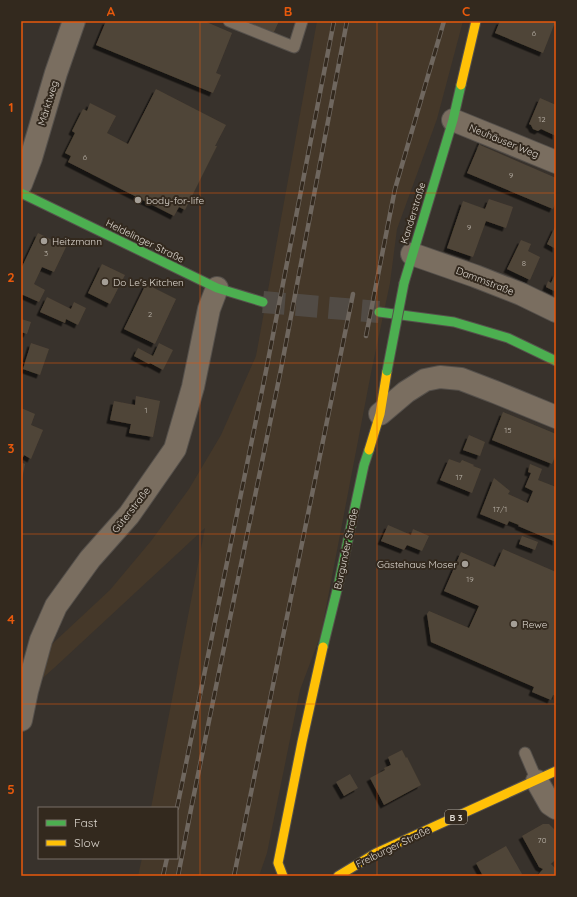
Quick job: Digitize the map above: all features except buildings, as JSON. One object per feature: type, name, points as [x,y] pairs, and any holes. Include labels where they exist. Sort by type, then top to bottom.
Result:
[{"type":"street","name":"Märktweg","points":[[21,184],[31,158],[56,73],[74,21]]},
{"type":"street","name":"Kanderstraße","points":[[380,414],[404,283],[453,120],[476,21]]},
{"type":"street","name":"Neuhäuser Weg","points":[[453,120],[556,162]]},
{"type":"street","name":"Heldelinger Straße","points":[[21,193],[218,288],[263,302]]},
{"type":"street","name":"Dammstraße","points":[[412,254],[521,294],[556,311]]},
{"type":"street","name":"Güterstraße","points":[[21,720],[27,691],[41,640],[56,606],[90,559],[129,516],[175,449],[193,387],[209,309],[218,288]]},
{"type":"street","points":[[379,312],[454,322],[508,338],[556,361]]},
{"type":"street","points":[[380,414],[406,392],[425,380],[440,377],[461,379],[556,417]]},
{"type":"street","name":"Burgunder Straße","points":[[283,876],[278,864],[302,742],[364,465],[380,414]]},
{"type":"street","name":"Freiburger Straße","points":[[338,876],[376,853],[556,772]]},
{"type":"street","points":[[537,781],[550,804],[556,808]]},
{"type":"lane","points":[[229,21],[294,47],[302,21]]},
{"type":"lane","points":[[526,753],[537,781]]},
{"type":"shaded area","points":[[317,21],[463,21],[437,119],[397,229],[390,283],[371,373],[321,634],[300,690],[267,853],[259,876],[138,876],[142,859],[178,859],[178,807],[151,807],[205,528],[21,697],[21,673],[110,590],[151,541],[189,489],[221,435],[256,356]]},
{"type":"tunnel","points":[[263,302],[379,312]]},
{"type":"railway","points":[[177,807],[266,371],[334,21]]},
{"type":"railway","points":[[178,876],[281,369],[347,21]]},
{"type":"railway","points":[[366,336],[395,189],[444,21]]},
{"type":"railway","points":[[234,876],[353,294]]},
{"type":"railway","points":[[163,876],[167,859]]},
{"type":"traffic: fast","points":[[404,283],[453,120],[461,85]]},
{"type":"traffic: fast","points":[[21,193],[217,288],[263,302]]},
{"type":"traffic: fast","points":[[387,371],[404,283]]},
{"type":"traffic: fast","points":[[379,312],[454,322],[508,338],[556,361]]},
{"type":"traffic: fast","points":[[323,647],[339,582],[364,465],[369,450]]},
{"type":"traffic: slow","points":[[461,85],[476,21]]},
{"type":"traffic: slow","points":[[369,450],[380,414],[387,371]]},
{"type":"traffic: slow","points":[[283,876],[278,863],[323,647]]},
{"type":"traffic: slow","points":[[338,876],[376,853],[556,771]]},
{"type":"place","name":"body-for-life","points":[[138,200]]},
{"type":"place","name":"Heitzmann","points":[[44,241]]},
{"type":"place","name":"Do Le's Kitchen","points":[[105,282]]},
{"type":"place","name":"Gästehaus Moser","points":[[465,564]]},
{"type":"place","name":"Rewe","points":[[514,624]]}]
